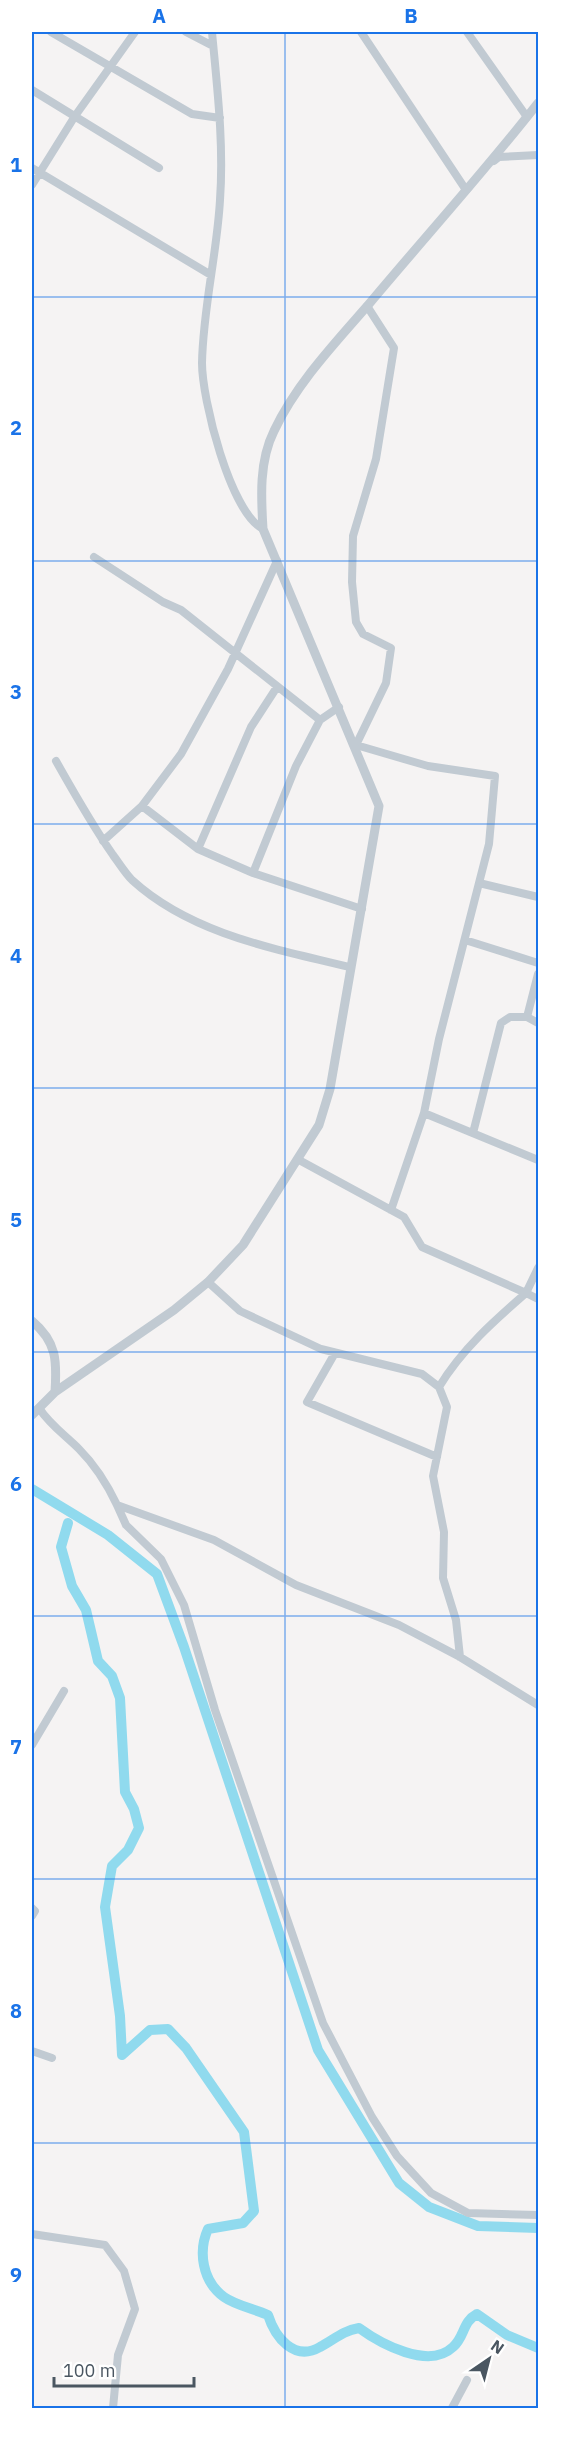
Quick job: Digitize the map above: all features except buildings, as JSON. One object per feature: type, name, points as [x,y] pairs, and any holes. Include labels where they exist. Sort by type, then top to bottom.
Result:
[{"type":"street","points":[[51,32],[192,114],[220,118]]},
{"type":"street","points":[[32,185],[75,116],[135,32]]},
{"type":"street","points":[[186,32],[213,46]]},
{"type":"street","points":[[212,32],[220,118],[220,199],[202,364],[210,410],[227,477],[244,510],[257,526],[263,529]]},
{"type":"street","points":[[361,32],[466,190]]},
{"type":"street","points":[[467,32],[527,117]]},
{"type":"street","points":[[32,90],[159,168]]},
{"type":"street","points":[[32,1415],[55,1392],[140,1335],[208,1282],[243,1245],[320,1125],[330,1089],[380,806],[263,529],[262,488],[265,459],[273,433],[329,351],[538,103]]},
{"type":"street","points":[[466,190],[499,157],[538,155]]},
{"type":"street","points":[[32,168],[211,275]]},
{"type":"street","points":[[356,745],[386,683],[391,648],[363,634],[356,622],[352,582],[354,536],[376,459],[393,348],[367,306]]},
{"type":"street","points":[[94,557],[163,602],[181,610],[320,720]]},
{"type":"street","points":[[104,841],[142,806],[181,754],[235,652],[277,561]]},
{"type":"street","points":[[198,849],[251,728],[277,687]]},
{"type":"street","points":[[253,873],[296,766],[320,720],[339,708]]},
{"type":"street","points":[[356,745],[428,766],[495,776],[489,844],[439,1039],[424,1113],[391,1210]]},
{"type":"street","points":[[56,761],[104,841],[131,879],[166,906],[211,928],[276,949],[350,967]]},
{"type":"street","points":[[142,806],[198,849],[253,873],[362,909]]},
{"type":"street","points":[[479,883],[538,897]]},
{"type":"street","points":[[465,940],[538,963]]},
{"type":"street","points":[[527,1017],[538,974]]},
{"type":"street","points":[[473,1133],[501,1023],[510,1017],[527,1017],[538,1023]]},
{"type":"street","points":[[424,1113],[538,1160]]},
{"type":"street","points":[[299,1160],[404,1217],[422,1246],[538,1299]]},
{"type":"street","points":[[439,1387],[452,1366],[486,1328],[526,1293],[538,1268]]},
{"type":"street","points":[[208,1282],[240,1311],[321,1349],[422,1374],[439,1387],[447,1407],[433,1476],[444,1532],[443,1578],[456,1620],[460,1657]]},
{"type":"street","points":[[32,1321],[52,1343],[57,1370],[55,1392]]},
{"type":"street","points":[[334,1353],[307,1402],[437,1457]]},
{"type":"street","points":[[39,1408],[49,1423],[80,1450],[104,1478],[126,1525],[161,1559],[184,1605],[215,1710],[323,2024],[372,2117],[397,2156],[431,2193],[468,2213],[538,2215]]},
{"type":"street","points":[[117,1504],[214,1540],[296,1585],[399,1625],[460,1657],[538,1705]]},
{"type":"street","points":[[32,1745],[64,1691]]},
{"type":"street","points":[[32,1908],[35,1911],[32,1916]]},
{"type":"street","points":[[32,2051],[52,2058]]},
{"type":"street","points":[[32,2234],[105,2245],[124,2271],[135,2309],[118,2355],[113,2409]]},
{"type":"street","points":[[452,2409],[467,2380]]},
{"type":"waterway","points":[[32,1489],[108,1535],[157,1574],[184,1647],[318,2050],[399,2183],[429,2207],[478,2226],[538,2228]]},
{"type":"waterway","points":[[68,1523],[61,1547],[72,1586],[86,1610],[98,1661],[112,1676],[120,1698],[125,1792],[134,1809],[139,1828],[128,1850],[112,1866],[105,1907],[120,2016],[122,2055],[150,2030],[168,2029],[186,2048],[244,2132],[254,2211],[243,2223],[208,2229],[203,2256],[211,2283],[228,2300],[268,2315],[281,2339],[287,2345],[302,2351],[311,2351],[343,2333],[359,2328],[392,2347],[405,2352],[431,2356],[453,2347],[460,2339],[466,2325],[477,2314],[507,2335],[538,2348]]}]
